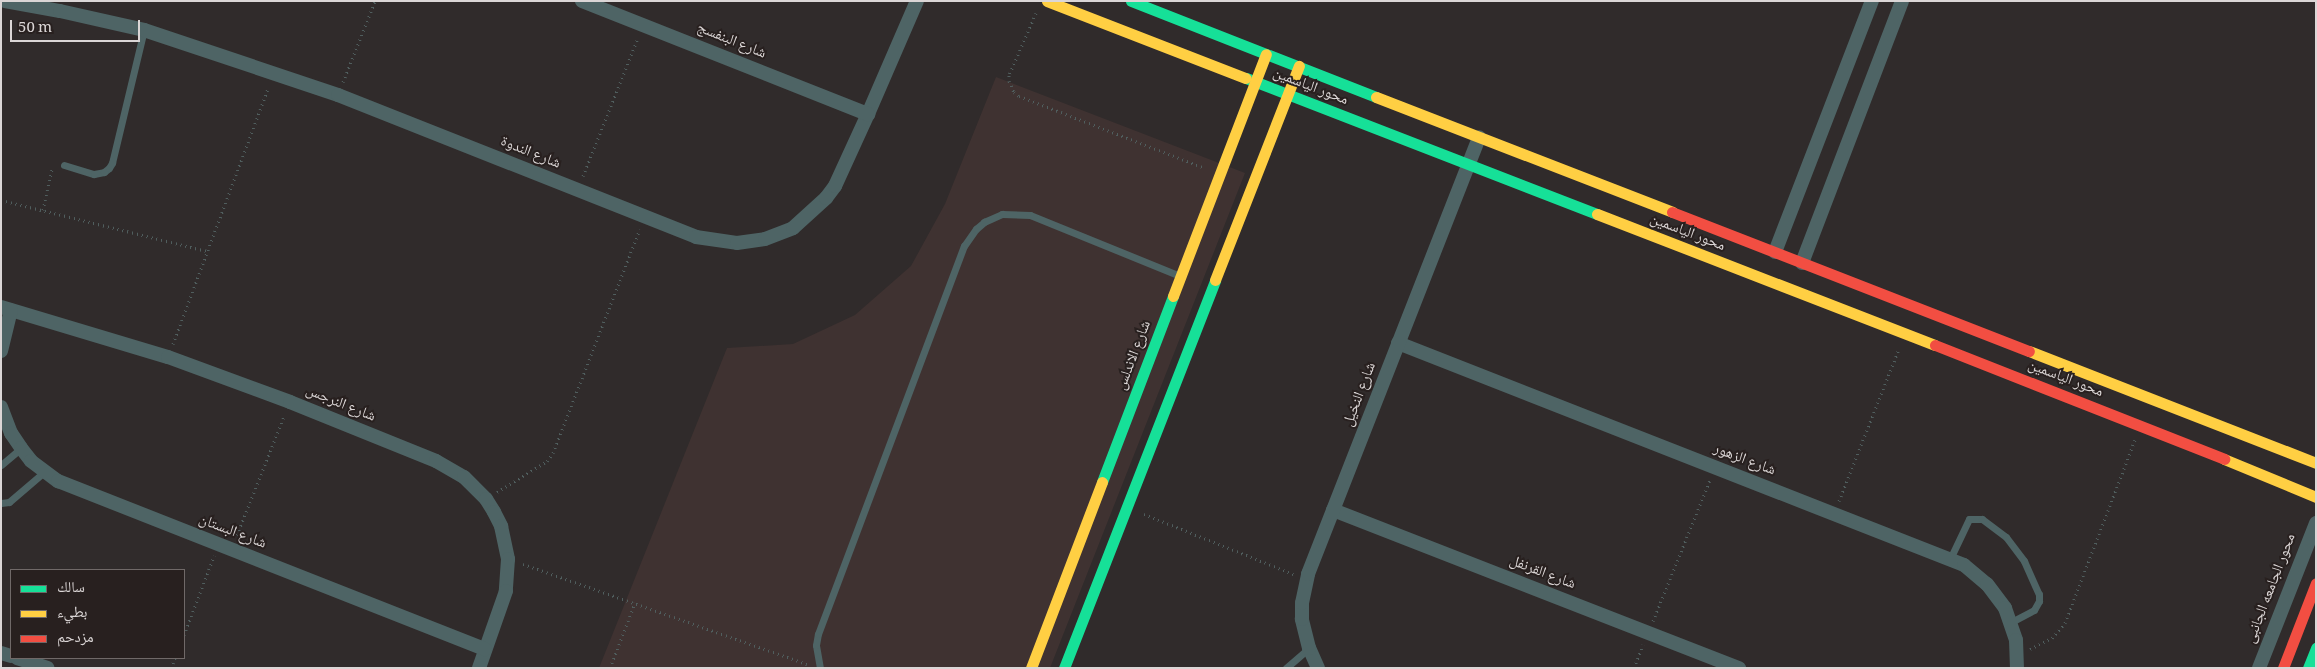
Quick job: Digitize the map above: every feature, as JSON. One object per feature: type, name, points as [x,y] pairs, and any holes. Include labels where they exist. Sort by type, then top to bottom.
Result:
[{"type":"street","name":"شارع الندوة","points":[[5,1],[144,30],[273,73],[338,95],[696,237],[723,243],[751,242],[779,234],[805,219],[826,198],[835,186],[917,1]]},
{"type":"street","name":"شارع البنفسج","points":[[582,1],[868,114]]},
{"type":"street","name":"محور الياسمين","points":[[1047,1],[2141,426],[2316,497]]},
{"type":"street","name":"محور الياسمين","points":[[1131,1],[2316,463]]},
{"type":"street","points":[[1775,252],[1872,1]]},
{"type":"street","points":[[1802,263],[1902,1]]},
{"type":"street","name":"شارع الاندلس","points":[[1031,668],[1266,54]]},
{"type":"street","points":[[1064,668],[1299,66]]},
{"type":"street","name":"شارع النخيل","points":[[1318,668],[1309,648],[1302,619],[1302,603],[1307,579],[1479,137]]},
{"type":"street","points":[[1,351],[6,309]]},
{"type":"street","name":"شارع النرجس","points":[[6,309],[168,357],[290,402],[450,468],[464,477],[486,499],[501,526],[508,558],[506,591],[479,668]]},
{"type":"street","name":"شارع الزهور","points":[[1398,343],[1950,559],[1970,570],[1987,584],[2001,602],[2011,622],[2017,650],[2017,668]]},
{"type":"street","name":"شارع البستان","points":[[1,407],[11,434],[20,448],[44,472],[74,489],[485,649]]},
{"type":"street","name":"شارع القرنفل","points":[[1333,510],[1738,668]]},
{"type":"street","name":"محور الجامعه الجانبى","points":[[2259,668],[2316,523]]},
{"type":"street","points":[[2282,668],[2316,583]]},
{"type":"street","points":[[2308,668],[2316,648]]},
{"type":"street","points":[[20,659],[47,668]]},
{"type":"lane","points":[[64,166],[94,174],[104,172],[109,168],[144,30]]},
{"type":"lane","points":[[820,668],[816,645],[818,634],[964,246],[976,229],[984,222],[1002,214],[1021,213],[1030,215],[1181,276]]},
{"type":"lane","points":[[1,465],[20,448]]},
{"type":"lane","points":[[1,504],[8,502],[44,472]]},
{"type":"lane","points":[[1950,559],[1969,519],[1982,519],[2006,537],[2024,560],[2039,594],[2034,610],[2011,622]]},
{"type":"lane","points":[[1286,668],[1309,648]]},
{"type":"path","points":[[338,95],[375,1]]},
{"type":"path","points":[[1037,10],[1009,75],[1011,88],[1014,92],[1019,96],[1220,174]]},
{"type":"path","points":[[577,190],[643,25]]},
{"type":"path","points":[[168,357],[273,73]]},
{"type":"path","points":[[43,210],[53,165],[64,166]]},
{"type":"path","points":[[1,200],[207,251]]},
{"type":"path","points":[[486,499],[547,461],[554,453],[644,217]]},
{"type":"path","points":[[1834,513],[1905,334]]},
{"type":"path","points":[[185,633],[290,402]]},
{"type":"path","points":[[2017,650],[2036,647],[2044,643],[2060,631],[2065,623],[2141,426]]},
{"type":"path","points":[[1634,668],[1715,467]]},
{"type":"path","points":[[1127,507],[1307,579]]},
{"type":"path","points":[[508,558],[810,664]]},
{"type":"path","points":[[610,668],[634,603]]},
{"type":"shaded area","points":[[996,77],[1245,173],[1050,668],[599,668],[727,348],[793,344],[855,315],[911,266],[945,204]]},
{"type":"traffic: fast","points":[[1131,1],[1376,97]]},
{"type":"traffic: fast","points":[[1246,78],[1597,214]]},
{"type":"traffic: fast","points":[[1064,668],[1215,280]]},
{"type":"traffic: fast","points":[[1102,482],[1173,296]]},
{"type":"traffic: fast","points":[[2308,668],[2316,648]]},
{"type":"traffic: slow","points":[[1047,1],[1246,78]]},
{"type":"traffic: slow","points":[[1173,296],[1266,54]]},
{"type":"traffic: slow","points":[[1215,280],[1299,66]]},
{"type":"traffic: slow","points":[[1376,97],[1672,212]]},
{"type":"traffic: slow","points":[[1597,214],[1935,345]]},
{"type":"traffic: slow","points":[[2029,351],[2316,463]]},
{"type":"traffic: slow","points":[[2224,459],[2316,497]]},
{"type":"traffic: slow","points":[[1031,668],[1102,482]]},
{"type":"traffic: jam","points":[[1672,212],[2029,351]]},
{"type":"traffic: jam","points":[[1935,345],[2224,459]]},
{"type":"traffic: jam","points":[[2283,668],[2316,583]]}]
